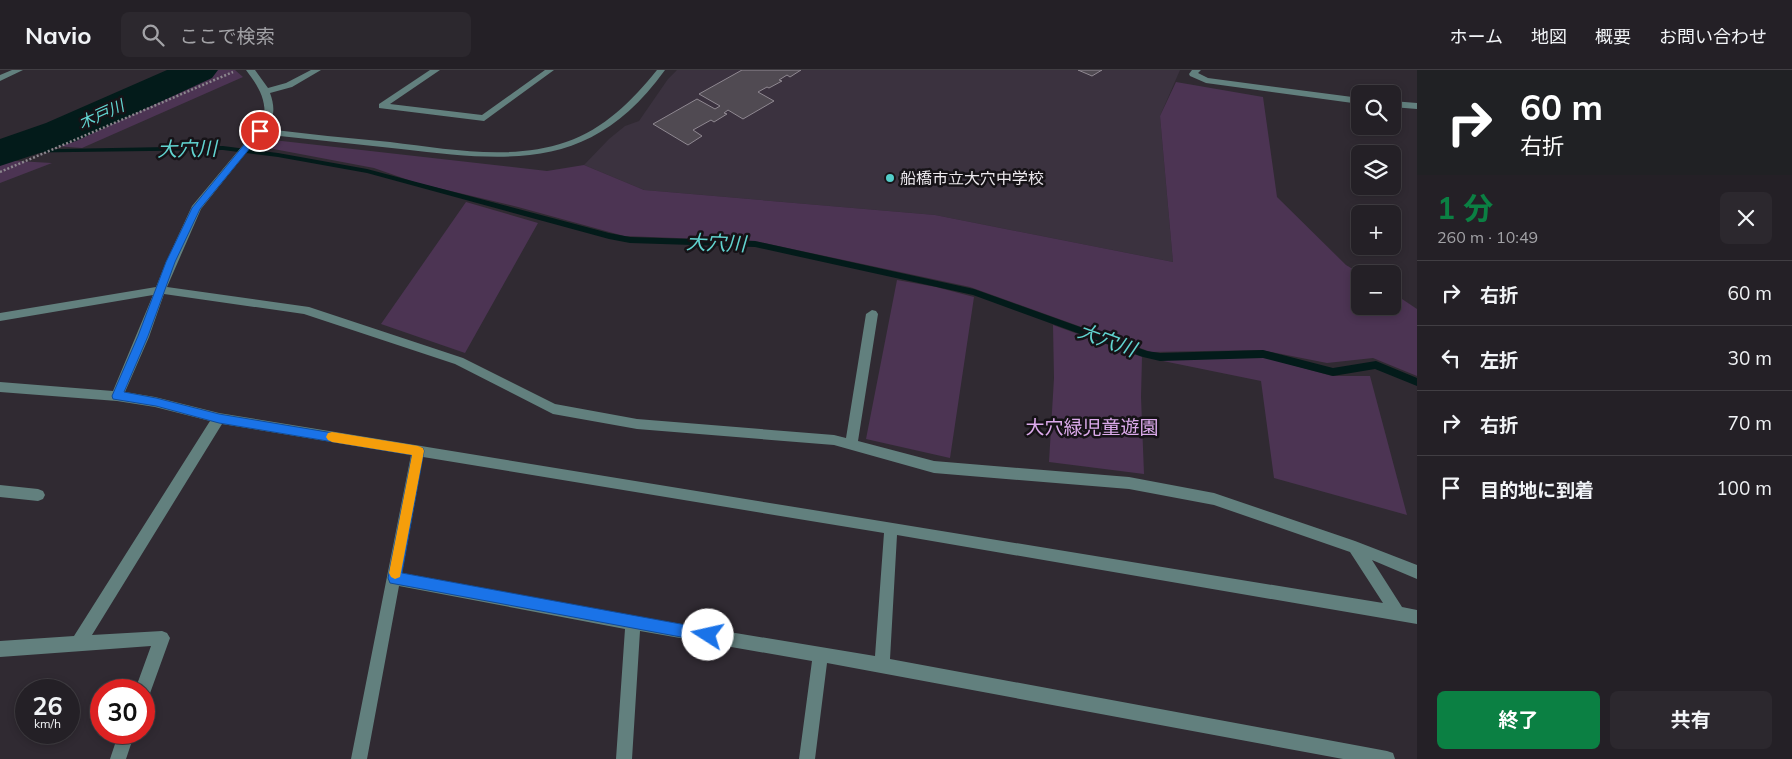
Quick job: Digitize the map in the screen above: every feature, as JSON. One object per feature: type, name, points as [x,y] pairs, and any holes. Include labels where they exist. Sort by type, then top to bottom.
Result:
[{"type":"street","points":[[0,78],[19,70]]},
{"type":"street","points":[[117,396],[162,290],[171,262],[196,208],[268,120],[271,110],[263,84],[250,70]]},
{"type":"street","points":[[265,92],[290,86],[317,70]]},
{"type":"street","points":[[436,70],[382,106],[484,118],[550,70]]},
{"type":"street","points":[[260,131],[483,155],[534,152],[569,144],[592,134],[619,116],[646,91],[661,70]]},
{"type":"street","points":[[1197,70],[1194,74],[1206,80],[1351,100]]},
{"type":"street","points":[[1401,105],[1417,106]]},
{"type":"street","points":[[0,317],[162,290],[305,310],[459,361],[554,409],[637,424],[834,440],[934,467],[1129,483],[1214,499],[1355,547],[1417,572]]},
{"type":"street","points":[[851,445],[872,314]]},
{"type":"street","points":[[0,387],[117,396],[156,402],[219,418],[891,528],[1417,617]]},
{"type":"street","points":[[79,643],[219,418]]},
{"type":"street","points":[[359,759],[418,451]]},
{"type":"street","points":[[0,491],[38,495]]},
{"type":"street","points":[[882,665],[891,528]]},
{"type":"street","points":[[1355,547],[1398,613]]},
{"type":"street","points":[[394,578],[633,623],[882,665],[1387,759]]},
{"type":"street","points":[[624,759],[633,623]]},
{"type":"street","points":[[0,649],[162,638],[147,679]]},
{"type":"street","points":[[806,759],[820,654]]},
{"type":"street","points":[[118,759],[123,744]]},
{"type":"path","points":[[0,172],[233,71]]},
{"type":"shaded area","name":"船橋市立大穴中学校","points":[[677,70],[1180,70],[1160,116],[1173,262],[935,215],[644,190],[584,165],[609,139],[625,126],[639,121],[668,79]]},
{"type":"green space","points":[[212,70],[235,70],[243,77],[82,148],[41,145],[98,122]]},
{"type":"green space","points":[[1176,82],[1263,97],[1277,197],[1351,268],[1351,315],[1401,315],[1401,298],[1417,309],[1417,376],[1373,358],[1327,363],[1261,350],[1151,352],[970,287],[755,241],[624,236],[518,207],[417,183],[374,168],[263,147],[273,140],[547,171],[584,165],[644,190],[935,215],[1173,262],[1160,116]]},
{"type":"green space","points":[[0,160],[52,163],[0,183]]},
{"type":"green space","points":[[466,202],[538,223],[465,353],[381,324]]},
{"type":"green space","points":[[897,280],[936,287],[974,297],[950,458],[866,439]]},
{"type":"green space","name":"大穴緑児童遊園","points":[[1053,325],[1142,357],[1141,397],[1144,474],[1049,462],[1054,378]]},
{"type":"green space","points":[[1264,357],[1332,376],[1370,376],[1407,515],[1274,478],[1261,381],[1158,360]]},
{"type":"building","points":[[742,70],[801,70],[790,77],[787,75],[779,80],[782,81],[758,92],[774,101],[743,119],[728,110],[724,113],[727,114],[714,122],[711,120],[693,130],[702,136],[688,145],[653,124],[697,99],[715,109],[720,106],[699,94]]},
{"type":"building","points":[[1078,70],[1102,70],[1092,76]]},
{"type":"waterway","name":"木戸川","points":[[0,153],[61,132],[199,70]]},
{"type":"waterway","name":"大穴川","points":[[3,152],[223,148],[278,155],[367,171],[609,236],[630,240],[755,244],[974,292],[1146,354],[1160,357],[1263,354],[1333,372],[1376,365],[1417,382]]},
{"type":"slow traffic","points":[[332,437],[418,451],[395,573]]},
{"type":"place","name":"船橋市立大穴中学校","points":[[890,178]]},
{"type":"route","points":[[260,131],[196,208],[171,262],[162,290],[117,396],[156,402],[219,418],[418,451],[394,578],[633,623],[708,635]]}]
